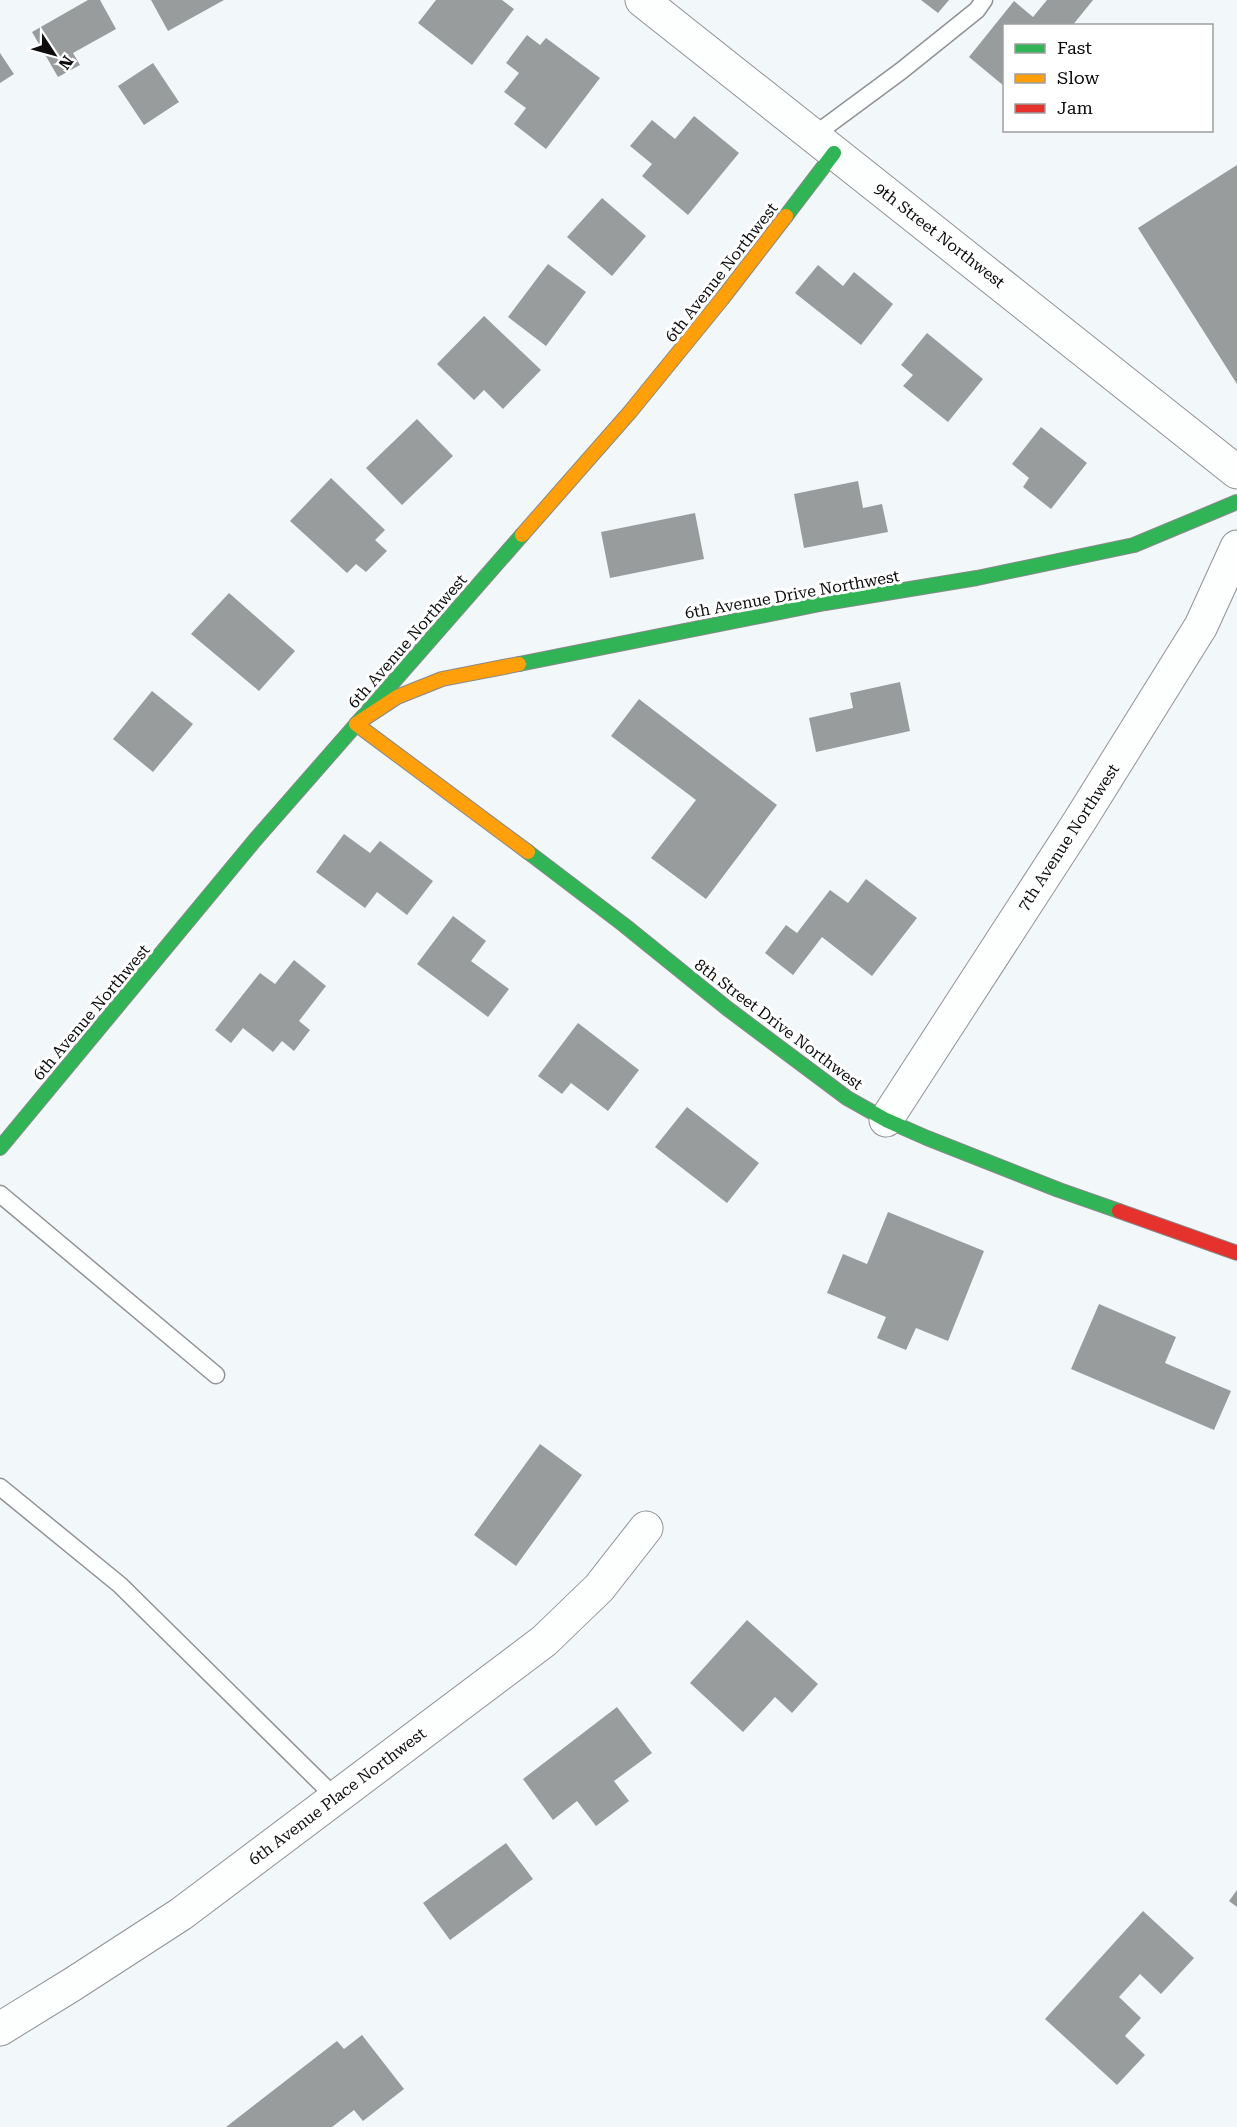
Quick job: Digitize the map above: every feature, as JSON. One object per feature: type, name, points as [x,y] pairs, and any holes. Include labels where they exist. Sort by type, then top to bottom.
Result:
[{"type":"street","name":"9th Street Northwest","points":[[642,0],[823,145],[978,264],[1237,472]]},
{"type":"street","name":"6th Avenue Northwest","points":[[0,1148],[255,840],[630,412],[722,299],[823,145]]},
{"type":"street","name":"6th Avenue Drive Northwest","points":[[356,724],[398,697],[442,679],[825,603],[977,578],[1134,545],[1237,502]]},
{"type":"street","name":"7th Avenue Northwest","points":[[886,1120],[1079,822],[1201,626],[1237,547]]},
{"type":"street","name":"8th Street Drive Northwest","points":[[356,724],[624,925],[728,1009],[847,1098],[886,1120],[1059,1190],[1237,1253]]},
{"type":"street","name":"6th Avenue Place Northwest","points":[[0,2029],[181,1914],[544,1641],[598,1588],[646,1528]]},
{"type":"lane","points":[[823,145],[901,71],[976,10],[984,0]]},
{"type":"lane","points":[[0,1194],[216,1375]]},
{"type":"lane","points":[[0,1487],[120,1585],[335,1797]]},
{"type":"building","points":[[88,0],[100,0],[116,29],[73,53],[80,65],[58,77],[32,32]]},
{"type":"building","points":[[151,0],[224,0],[168,31]]},
{"type":"building","points":[[436,0],[502,0],[514,9],[472,65],[418,23]]},
{"type":"building","points":[[921,0],[949,0],[938,13]]},
{"type":"building","points":[[1047,0],[1093,0],[1074,24],[1003,24],[1003,85],[969,57],[1014,1],[1033,17]]},
{"type":"building","points":[[527,35],[540,45],[546,38],[600,78],[546,149],[514,124],[526,108],[504,92],[519,73],[506,63]]},
{"type":"building","points":[[0,53],[14,74],[0,83]]},
{"type":"building","points":[[153,63],[179,102],[144,125],[118,86]]},
{"type":"building","points":[[694,116],[739,153],[688,215],[642,176],[652,164],[630,146],[652,120],[675,139]]},
{"type":"building","points":[[1237,165],[1237,384],[1138,228]]},
{"type":"building","points":[[602,198],[646,236],[612,276],[567,237]]},
{"type":"building","points":[[548,264],[586,292],[546,346],[508,317]]},
{"type":"building","points":[[818,265],[843,286],[854,272],[893,304],[861,345],[795,293]]},
{"type":"building","points":[[484,316],[541,370],[503,409],[484,390],[474,400],[437,364]]},
{"type":"building","points":[[927,333],[983,379],[948,422],[903,386],[913,375],[901,365]]},
{"type":"building","points":[[417,419],[453,456],[402,505],[366,468]]},
{"type":"building","points":[[1041,427],[1087,463],[1051,509],[1023,487],[1029,478],[1012,464]]},
{"type":"building","points":[[331,478],[385,530],[375,540],[387,551],[366,572],[356,564],[347,573],[290,521]]},
{"type":"building","points":[[858,481],[863,508],[882,504],[888,532],[804,548],[794,494]]},
{"type":"building","points":[[695,513],[704,559],[610,578],[601,532]]},
{"type":"building","points":[[229,593],[295,651],[259,691],[191,634]]},
{"type":"building","points":[[900,682],[910,731],[816,752],[809,718],[853,708],[850,693]]},
{"type":"building","points":[[152,691],[193,724],[153,772],[113,739]]},
{"type":"building","points":[[639,699],[777,805],[706,899],[651,858],[696,800],[611,736]]},
{"type":"building","points":[[344,834],[370,853],[380,841],[433,881],[407,915],[377,892],[365,908],[316,872]]},
{"type":"building","points":[[866,879],[917,918],[872,976],[822,937],[793,975],[765,953],[786,925],[797,933],[830,890],[848,903]]},
{"type":"building","points":[[453,916],[486,941],[471,961],[509,989],[488,1017],[417,964]]},
{"type":"building","points":[[294,960],[326,986],[299,1021],[310,1030],[294,1051],[282,1041],[273,1052],[243,1028],[231,1043],[215,1030],[260,973],[275,984]]},
{"type":"building","points":[[578,1023],[639,1070],[608,1111],[571,1083],[562,1094],[538,1076]]},
{"type":"building","points":[[687,1107],[759,1163],[727,1203],[655,1147]]},
{"type":"building","points":[[888,1212],[984,1251],[948,1341],[916,1328],[906,1350],[877,1338],[886,1317],[827,1293],[843,1254],[867,1264]]},
{"type":"building","points":[[1099,1304],[1176,1337],[1165,1363],[1231,1391],[1214,1430],[1071,1369]]},
{"type":"building","points":[[540,1444],[582,1475],[516,1566],[474,1535]]},
{"type":"building","points":[[747,1620],[818,1684],[792,1713],[775,1697],[743,1732],[690,1683]]},
{"type":"building","points":[[617,1707],[652,1753],[614,1781],[629,1801],[596,1826],[577,1801],[553,1820],[523,1779]]},
{"type":"building","points":[[506,1843],[533,1879],[450,1940],[423,1903]]},
{"type":"building","points":[[1237,1890],[1237,1907],[1229,1901]]},
{"type":"building","points":[[1143,1911],[1194,1958],[1161,1994],[1140,1974],[1119,1997],[1141,2018],[1125,2036],[1145,2055],[1117,2085],[1045,2019]]},
{"type":"building","points":[[362,2035],[404,2089],[363,2121],[354,2110],[332,2127],[226,2127],[337,2041],[344,2049]]},
{"type":"traffic: fast","points":[[786,216],[834,153]]},
{"type":"traffic: fast","points":[[519,664],[825,603],[977,578],[1134,545],[1237,502]]},
{"type":"traffic: fast","points":[[0,1148],[255,840],[522,535]]},
{"type":"traffic: fast","points":[[528,852],[624,925],[728,1009],[847,1098],[886,1120],[927,1138],[1119,1211]]},
{"type":"traffic: slow","points":[[522,535],[630,412],[786,216]]},
{"type":"traffic: slow","points":[[519,664],[442,679],[397,697],[356,724],[528,852]]},
{"type":"traffic: jam","points":[[1119,1211],[1237,1253]]}]
